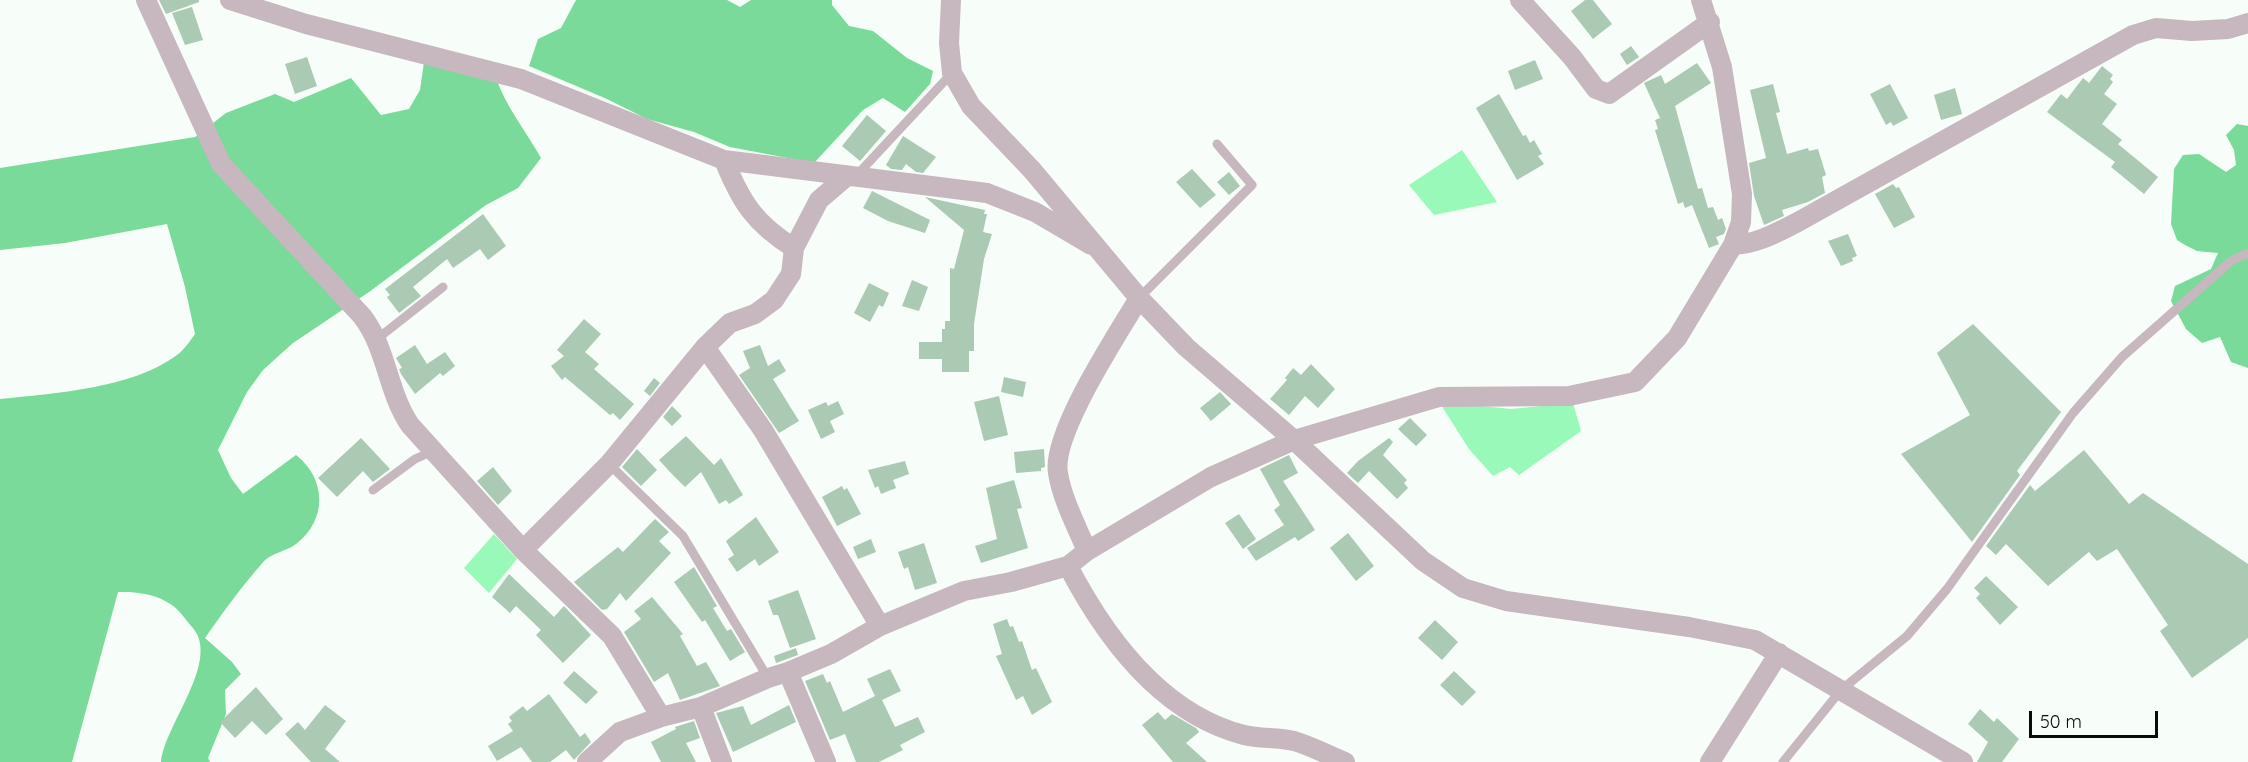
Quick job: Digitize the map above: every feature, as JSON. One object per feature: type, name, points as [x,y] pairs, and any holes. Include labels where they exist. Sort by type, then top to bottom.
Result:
[{"type":"street","points":[[146,0],[176,60],[222,164],[362,316],[377,339],[399,409],[433,452],[523,550],[612,636],[660,717]]},
{"type":"street","points":[[230,0],[306,24],[521,79],[724,160],[987,193],[1035,212],[1076,238],[1099,248]]},
{"type":"street","points":[[951,0],[949,43],[952,73],[971,106],[1032,170],[1139,298],[1186,347],[1294,440],[1423,561],[1463,588],[1506,601],[1738,635],[1779,653],[1963,762]]},
{"type":"street","points":[[1520,0],[1572,57],[1596,89],[1610,94],[1710,22]]},
{"type":"street","points":[[587,762],[620,732],[660,717],[701,707],[768,678],[788,672],[831,654],[880,626],[963,591],[1011,582],[1068,566],[1087,551],[1211,477],[1294,440],[1439,397],[1569,396],[1635,382],[1677,338],[1733,245],[1741,222],[1742,194],[1722,67],[1710,22],[1701,0]]},
{"type":"street","points":[[1733,245],[1748,244],[1767,238],[1796,223],[2133,35],[2156,28],[2192,31],[2228,28],[2248,23]]},
{"type":"street","points":[[724,160],[736,191],[756,220],[794,248]]},
{"type":"street","points":[[523,550],[609,464],[705,347],[730,323],[755,314],[774,300],[790,273],[794,248],[819,200],[850,177]]},
{"type":"street","points":[[1087,551],[1058,473],[1058,455],[1067,428],[1091,381],[1139,298]]},
{"type":"street","points":[[705,347],[763,430],[880,626]]},
{"type":"street","points":[[1068,566],[1090,607],[1114,639],[1149,680],[1188,711],[1245,735],[1295,741],[1344,762]]},
{"type":"street","points":[[1710,762],[1779,653]]},
{"type":"street","points":[[788,672],[826,762]]},
{"type":"street","points":[[701,707],[722,762]]},
{"type":"lane","points":[[850,177],[952,73]]},
{"type":"lane","points":[[1139,298],[1252,185],[1217,144]]},
{"type":"lane","points":[[1783,762],[1841,690],[1908,636],[1947,589],[2073,413],[2122,357],[2223,268],[2248,253]]},
{"type":"lane","points":[[377,339],[442,286]]},
{"type":"lane","points":[[373,490],[415,459],[433,452]]},
{"type":"lane","points":[[609,464],[683,536],[768,678]]},
{"type":"green space","points":[[576,0],[727,0],[740,7],[751,0],[832,0],[832,5],[849,26],[873,31],[907,58],[933,71],[930,84],[905,112],[883,98],[863,110],[814,163],[730,147],[694,132],[647,119],[607,99],[529,66],[538,39],[561,28]]},
{"type":"green space","points":[[424,62],[496,78],[511,109],[541,158],[518,188],[486,205],[369,292],[293,343],[263,370],[247,392],[218,450],[231,478],[243,494],[296,455],[306,464],[318,487],[318,511],[314,523],[296,544],[264,561],[205,638],[232,662],[241,674],[225,690],[226,714],[208,758],[210,762],[161,762],[170,732],[194,682],[199,666],[201,650],[198,636],[171,604],[154,596],[118,592],[72,762],[0,762],[0,399],[92,388],[138,375],[177,355],[195,334],[185,287],[167,224],[65,243],[0,250],[0,168],[195,137],[226,113],[275,94],[294,102],[351,78],[381,115],[409,109],[420,90]]},
{"type":"green space","points":[[2237,124],[2248,126],[2248,368],[2231,362],[2220,337],[2202,343],[2186,329],[2171,301],[2175,286],[2211,269],[2218,253],[2197,251],[2177,240],[2171,224],[2174,169],[2183,155],[2199,154],[2226,172],[2236,165],[2234,150],[2226,135]]},
{"type":"green space","points":[[1462,150],[1497,202],[1434,215],[1409,185]]},
{"type":"green space","points":[[1443,402],[1511,409],[1573,403],[1581,431],[1519,475],[1510,467],[1493,476],[1469,449],[1443,408]]},
{"type":"green space","points":[[494,534],[517,559],[489,593],[464,568]]},
{"type":"building","points":[[159,0],[199,0],[199,2],[166,14]]},
{"type":"building","points":[[1585,0],[1593,0],[1612,24],[1593,39],[1571,11]]},
{"type":"building","points":[[192,7],[203,40],[185,45],[172,13]]},
{"type":"building","points":[[1631,46],[1639,57],[1627,65],[1620,54]]},
{"type":"building","points":[[307,57],[317,86],[295,94],[285,64]]},
{"type":"building","points":[[1535,60],[1543,79],[1515,90],[1508,71]]},
{"type":"building","points":[[1697,63],[1711,83],[1675,106],[1698,189],[1702,188],[1708,208],[1713,207],[1718,220],[1722,218],[1726,229],[1724,234],[1716,237],[1719,244],[1709,248],[1692,205],[1685,208],[1683,202],[1678,204],[1655,130],[1658,129],[1655,120],[1660,118],[1644,83],[1661,75],[1665,84]]},
{"type":"building","points":[[2102,66],[2113,75],[2110,79],[2113,82],[2104,94],[2117,104],[2102,124],[2122,140],[2118,144],[2158,177],[2144,194],[2111,167],[2115,162],[2047,112],[2061,94],[2067,99],[2083,78],[2089,83]]},
{"type":"building","points":[[1773,84],[1780,112],[1776,113],[1787,154],[1808,148],[1809,151],[1818,149],[1826,175],[1822,177],[1825,193],[1808,202],[1782,210],[1784,216],[1764,225],[1754,196],[1749,163],[1766,158],[1750,90]]},
{"type":"building","points":[[1890,84],[1908,118],[1893,126],[1891,122],[1886,125],[1870,94]]},
{"type":"building","points":[[1955,88],[1962,114],[1941,120],[1934,95]]},
{"type":"building","points":[[1499,94],[1523,136],[1526,135],[1530,143],[1534,140],[1542,154],[1538,156],[1544,164],[1517,180],[1476,108]]},
{"type":"building","points":[[867,115],[886,131],[860,161],[842,146]]},
{"type":"building","points":[[903,136],[936,157],[923,173],[916,172],[906,164],[902,170],[891,169],[886,165]]},
{"type":"building","points":[[1192,169],[1216,195],[1200,208],[1176,182]]},
{"type":"building","points":[[1229,172],[1240,186],[1229,195],[1217,182]]},
{"type":"building","points":[[1893,184],[1896,188],[1899,187],[1915,217],[1894,228],[1875,194]]},
{"type":"building","points":[[872,191],[930,220],[925,233],[888,221],[863,208]]},
{"type":"building","points":[[925,197],[985,210],[984,214],[987,214],[983,232],[992,234],[984,259],[974,324],[974,351],[969,351],[969,372],[942,372],[942,359],[919,359],[919,342],[942,342],[942,329],[945,329],[945,321],[950,321],[950,268],[954,269],[964,230]]},
{"type":"building","points":[[483,214],[506,246],[488,260],[480,249],[453,268],[447,259],[413,287],[421,296],[399,313],[387,297],[390,295],[385,289]]},
{"type":"building","points":[[1848,234],[1857,256],[1852,258],[1853,261],[1841,266],[1828,241]]},
{"type":"building","points":[[912,280],[928,287],[919,311],[902,306]]},
{"type":"building","points":[[869,283],[889,293],[883,307],[879,305],[870,322],[854,313]]},
{"type":"building","points":[[584,319],[601,334],[585,352],[599,364],[594,369],[634,404],[620,420],[613,413],[610,415],[565,377],[562,380],[551,366],[564,356],[557,350]]},
{"type":"building","points":[[1973,324],[2061,412],[2017,471],[2020,475],[1972,542],[1901,454],[1970,415],[1937,353]]},
{"type":"building","points":[[415,345],[427,364],[445,352],[455,366],[443,376],[440,373],[415,394],[401,374],[399,369],[402,368],[396,358]]},
{"type":"building","points":[[760,345],[768,366],[779,359],[786,371],[773,379],[799,421],[779,433],[739,375],[750,368],[743,351]]},
{"type":"building","points":[[1311,364],[1335,389],[1318,408],[1305,396],[1289,415],[1270,399],[1287,380],[1285,378],[1293,368],[1301,375]]},
{"type":"building","points":[[1004,377],[1026,382],[1023,397],[1001,392]]},
{"type":"building","points":[[654,378],[660,383],[650,396],[644,391]]},
{"type":"building","points":[[1220,392],[1231,404],[1211,421],[1200,408]]},
{"type":"building","points":[[999,396],[1008,435],[984,441],[974,402]]},
{"type":"building","points":[[838,401],[844,414],[830,421],[835,432],[821,439],[808,410],[826,402],[828,406]]},
{"type":"building","points":[[672,406],[682,416],[672,426],[663,417]]},
{"type":"building","points":[[1410,418],[1427,435],[1416,446],[1398,429]]},
{"type":"building","points":[[686,436],[714,465],[721,458],[743,495],[729,504],[726,500],[719,504],[701,472],[685,487],[670,472],[659,460]]},
{"type":"building","points":[[361,438],[390,469],[373,482],[363,471],[337,497],[318,478]]},
{"type":"building","points":[[1389,438],[1393,442],[1383,455],[1407,480],[1404,483],[1408,488],[1397,499],[1369,471],[1358,483],[1347,473],[1358,461]]},
{"type":"building","points":[[637,449],[657,470],[641,486],[622,467]]},
{"type":"building","points":[[1044,449],[1045,467],[1041,468],[1041,471],[1016,473],[1014,452]]},
{"type":"building","points":[[2084,450],[2129,504],[2143,493],[2248,564],[2248,638],[2192,678],[2160,631],[2168,625],[2117,549],[2097,561],[2089,552],[2048,586],[2006,544],[1996,555],[1986,546],[2030,485],[2035,491]]},
{"type":"building","points":[[1289,455],[1298,473],[1283,481],[1315,530],[1298,541],[1295,537],[1256,561],[1247,548],[1284,525],[1274,510],[1280,505],[1260,469]]},
{"type":"building","points":[[905,461],[909,474],[893,480],[896,488],[881,494],[878,486],[875,488],[868,470]]},
{"type":"building","points":[[493,467],[512,491],[498,505],[477,481]]},
{"type":"building","points":[[1014,480],[1022,508],[1017,509],[1028,548],[981,563],[975,546],[997,539],[986,488]]},
{"type":"building","points":[[842,486],[844,490],[847,488],[861,514],[837,526],[822,497]]},
{"type":"building","points":[[1239,514],[1256,539],[1243,549],[1225,523]]},
{"type":"building","points":[[756,517],[779,552],[759,566],[755,559],[737,572],[728,559],[734,555],[726,541]]},
{"type":"building","points":[[655,519],[669,532],[659,541],[671,553],[626,601],[620,593],[607,609],[602,610],[574,582],[618,547],[623,552]]},
{"type":"building","points":[[1348,533],[1374,566],[1356,581],[1330,548]]},
{"type":"building","points":[[871,539],[876,552],[858,559],[853,547]]},
{"type":"building","points":[[924,543],[937,583],[915,590],[908,567],[904,569],[898,552]]},
{"type":"building","points":[[694,567],[717,606],[713,608],[727,631],[731,629],[745,652],[730,661],[705,620],[702,622],[674,582]]},
{"type":"building","points":[[509,574],[554,617],[564,606],[591,635],[563,663],[536,635],[541,630],[516,606],[510,613],[492,597]]},
{"type":"building","points":[[1986,576],[2018,607],[2000,625],[1976,598],[1980,594],[1974,588]]},
{"type":"building","points":[[798,590],[816,639],[790,648],[778,615],[773,615],[768,601]]},
{"type":"building","points":[[652,597],[683,634],[680,636],[697,666],[706,662],[720,686],[680,700],[668,673],[654,682],[624,632],[641,619],[634,611]]},
{"type":"building","points":[[1007,619],[1010,627],[1013,626],[1019,642],[1022,641],[1032,670],[1036,668],[1052,702],[1032,715],[1023,696],[1016,700],[996,656],[1002,654],[993,624]]},
{"type":"building","points":[[1435,620],[1458,642],[1442,660],[1418,638]]},
{"type":"building","points":[[796,648],[798,655],[776,663],[774,656]]},
{"type":"building","points":[[890,669],[901,691],[882,700],[895,727],[918,717],[925,732],[900,745],[903,750],[879,762],[856,762],[845,734],[830,740],[805,681],[823,674],[827,683],[830,681],[843,712],[875,696],[867,679]]},
{"type":"building","points":[[574,671],[598,692],[586,704],[563,683]]},
{"type":"building","points":[[1454,671],[1476,692],[1462,706],[1440,685]]},
{"type":"building","points":[[256,687],[283,719],[266,735],[252,721],[235,738],[220,722]]},
{"type":"building","points":[[549,694],[580,737],[585,733],[591,742],[574,760],[566,750],[550,762],[532,762],[521,747],[497,761],[488,746],[513,731],[508,724],[512,721],[509,717],[523,706],[527,711]]},
{"type":"building","points":[[325,705],[346,721],[325,749],[340,762],[311,762],[285,734],[298,722],[305,730]]},
{"type":"building","points":[[789,705],[796,722],[733,752],[716,713],[743,706],[751,725]]},
{"type":"building","points":[[1980,709],[1994,722],[1997,718],[2019,739],[2002,762],[1977,762],[1988,742],[1968,724]]},
{"type":"building","points":[[1158,712],[1165,720],[1172,714],[1196,728],[1199,732],[1186,743],[1207,762],[1173,762],[1142,725]]},
{"type":"building","points":[[694,721],[700,738],[686,743],[696,762],[661,762],[651,742],[676,729],[675,727]]}]
